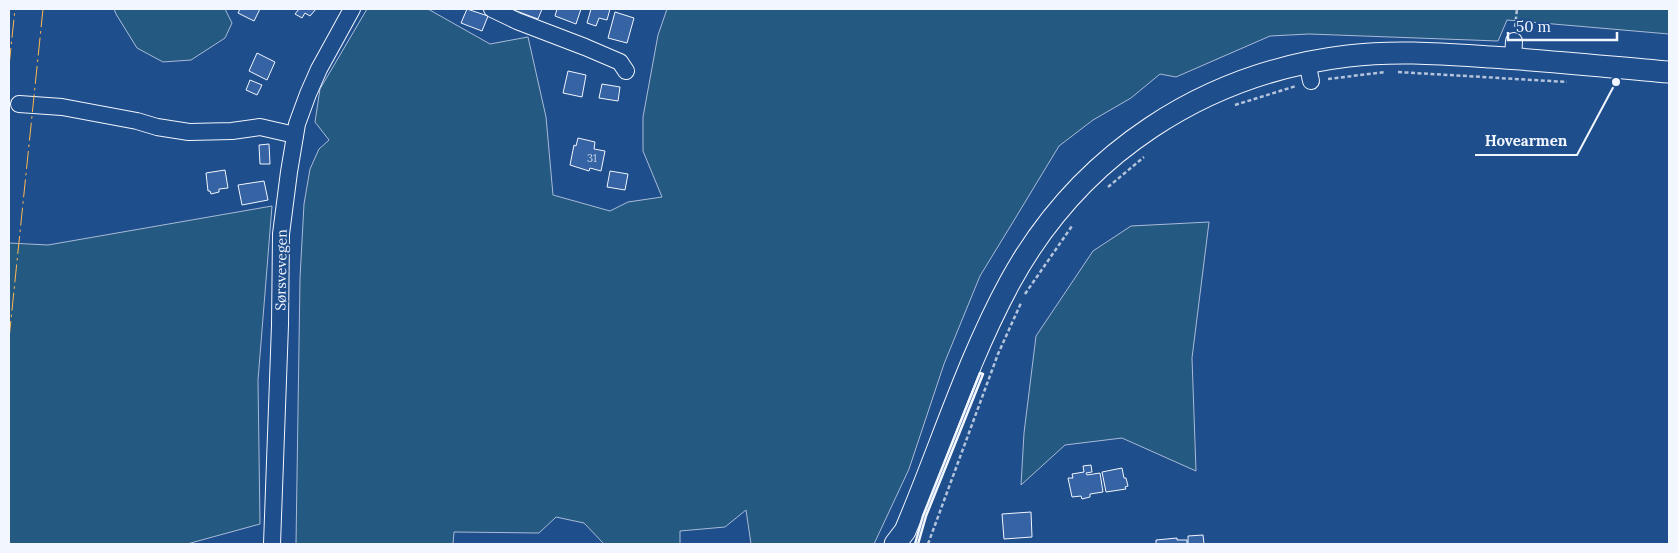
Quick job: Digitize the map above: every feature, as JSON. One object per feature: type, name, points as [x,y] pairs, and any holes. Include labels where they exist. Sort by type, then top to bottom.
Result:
[{"type":"main road","points":[[901,540],[969,370],[996,310],[1027,253],[1064,204],[1087,179],[1137,137],[1170,115],[1204,96],[1269,72],[1309,71],[1350,56],[1514,50],[1669,72]]},
{"type":"street","name":"Sørsvevegen","points":[[272,544],[280,325],[281,234],[289,172],[297,124],[316,78],[352,9]]},
{"type":"street","points":[[492,9],[620,62],[626,71]]},
{"type":"street","points":[[19,104],[62,107],[189,132],[232,131],[260,127],[295,135]]},
{"type":"path","points":[[1235,105],[1309,71],[1392,72],[1574,83]]},
{"type":"path","points":[[1105,189],[1148,154]]},
{"type":"path","points":[[928,544],[998,354],[1024,296],[1074,223]]},
{"type":"shaded area","points":[[114,9],[225,9],[232,23],[225,38],[191,60],[163,62],[137,48]]},
{"type":"shaded area","points":[[367,9],[428,9],[490,44],[528,37],[546,117],[553,195],[610,211],[628,202],[662,197],[643,151],[643,117],[658,35],[667,9],[1669,9],[1669,34],[1507,20],[1498,41],[1309,34],[1270,36],[1176,77],[1160,74],[1131,98],[1093,120],[1059,146],[980,276],[944,364],[909,469],[874,544],[751,544],[746,510],[725,527],[680,531],[680,544],[604,544],[584,523],[556,517],[539,533],[454,532],[453,544],[296,544],[300,278],[304,204],[310,169],[319,149],[329,140],[315,122],[320,89]]},
{"type":"shaded area","points":[[272,206],[258,380],[260,524],[187,544],[9,544],[9,243],[48,245]]},
{"type":"shaded area","points":[[1209,222],[1192,358],[1196,471],[1122,438],[1065,445],[1021,485],[1024,433],[1036,336],[1093,251],[1131,226]]},
{"type":"building","points":[[240,9],[260,9],[254,21],[238,13]]},
{"type":"building","points":[[299,9],[316,9],[310,16],[305,13],[302,18],[295,14]]},
{"type":"building","points":[[467,9],[488,16],[482,31],[461,23]]},
{"type":"building","points":[[511,9],[542,9],[538,19]]},
{"type":"building","points":[[557,9],[581,9],[576,24],[555,16]]},
{"type":"building","points":[[591,9],[610,9],[607,20],[599,18],[596,26],[587,23]]},
{"type":"building","points":[[615,12],[634,18],[627,43],[608,38]]},
{"type":"building","points":[[257,53],[275,62],[267,80],[249,71]]},
{"type":"building","points":[[568,71],[586,75],[582,97],[563,93]]},
{"type":"building","points":[[250,80],[262,85],[257,95],[246,90]]},
{"type":"building","points":[[602,84],[620,87],[618,101],[599,98]]},
{"type":"building","points":[[578,138],[595,142],[594,149],[605,151],[601,171],[590,168],[589,171],[570,165],[574,145],[576,146]]},
{"type":"building","points":[[269,144],[270,164],[260,164],[259,145]]},
{"type":"building","points":[[225,170],[228,188],[219,189],[219,192],[211,194],[208,191],[206,173]]},
{"type":"building","points":[[610,171],[628,174],[625,190],[607,187]]},
{"type":"building","points":[[264,181],[268,200],[242,205],[238,185]]},
{"type":"building","points":[[1091,465],[1092,472],[1086,473],[1087,475],[1100,473],[1103,492],[1090,494],[1090,497],[1082,499],[1081,496],[1072,497],[1068,478],[1073,478],[1072,474],[1084,472],[1083,466]]},
{"type":"building","points":[[1122,468],[1128,486],[1125,487],[1126,489],[1106,492],[1102,472]]},
{"type":"building","points":[[1031,512],[1032,537],[1004,539],[1002,514]]},
{"type":"building","points":[[1203,535],[1204,544],[1188,544],[1188,536]]},
{"type":"building","points":[[1177,538],[1177,540],[1187,540],[1187,544],[1156,544],[1156,540]]},
{"type":"wall","points":[[915,544],[923,516],[980,373],[983,374],[926,516],[918,544]]},
{"type":"power","points":[[9,66],[15,9]]},
{"type":"power","points":[[9,339],[43,9]]},
{"type":"place","name":"Hovearmen","points":[[1616,82]]}]
